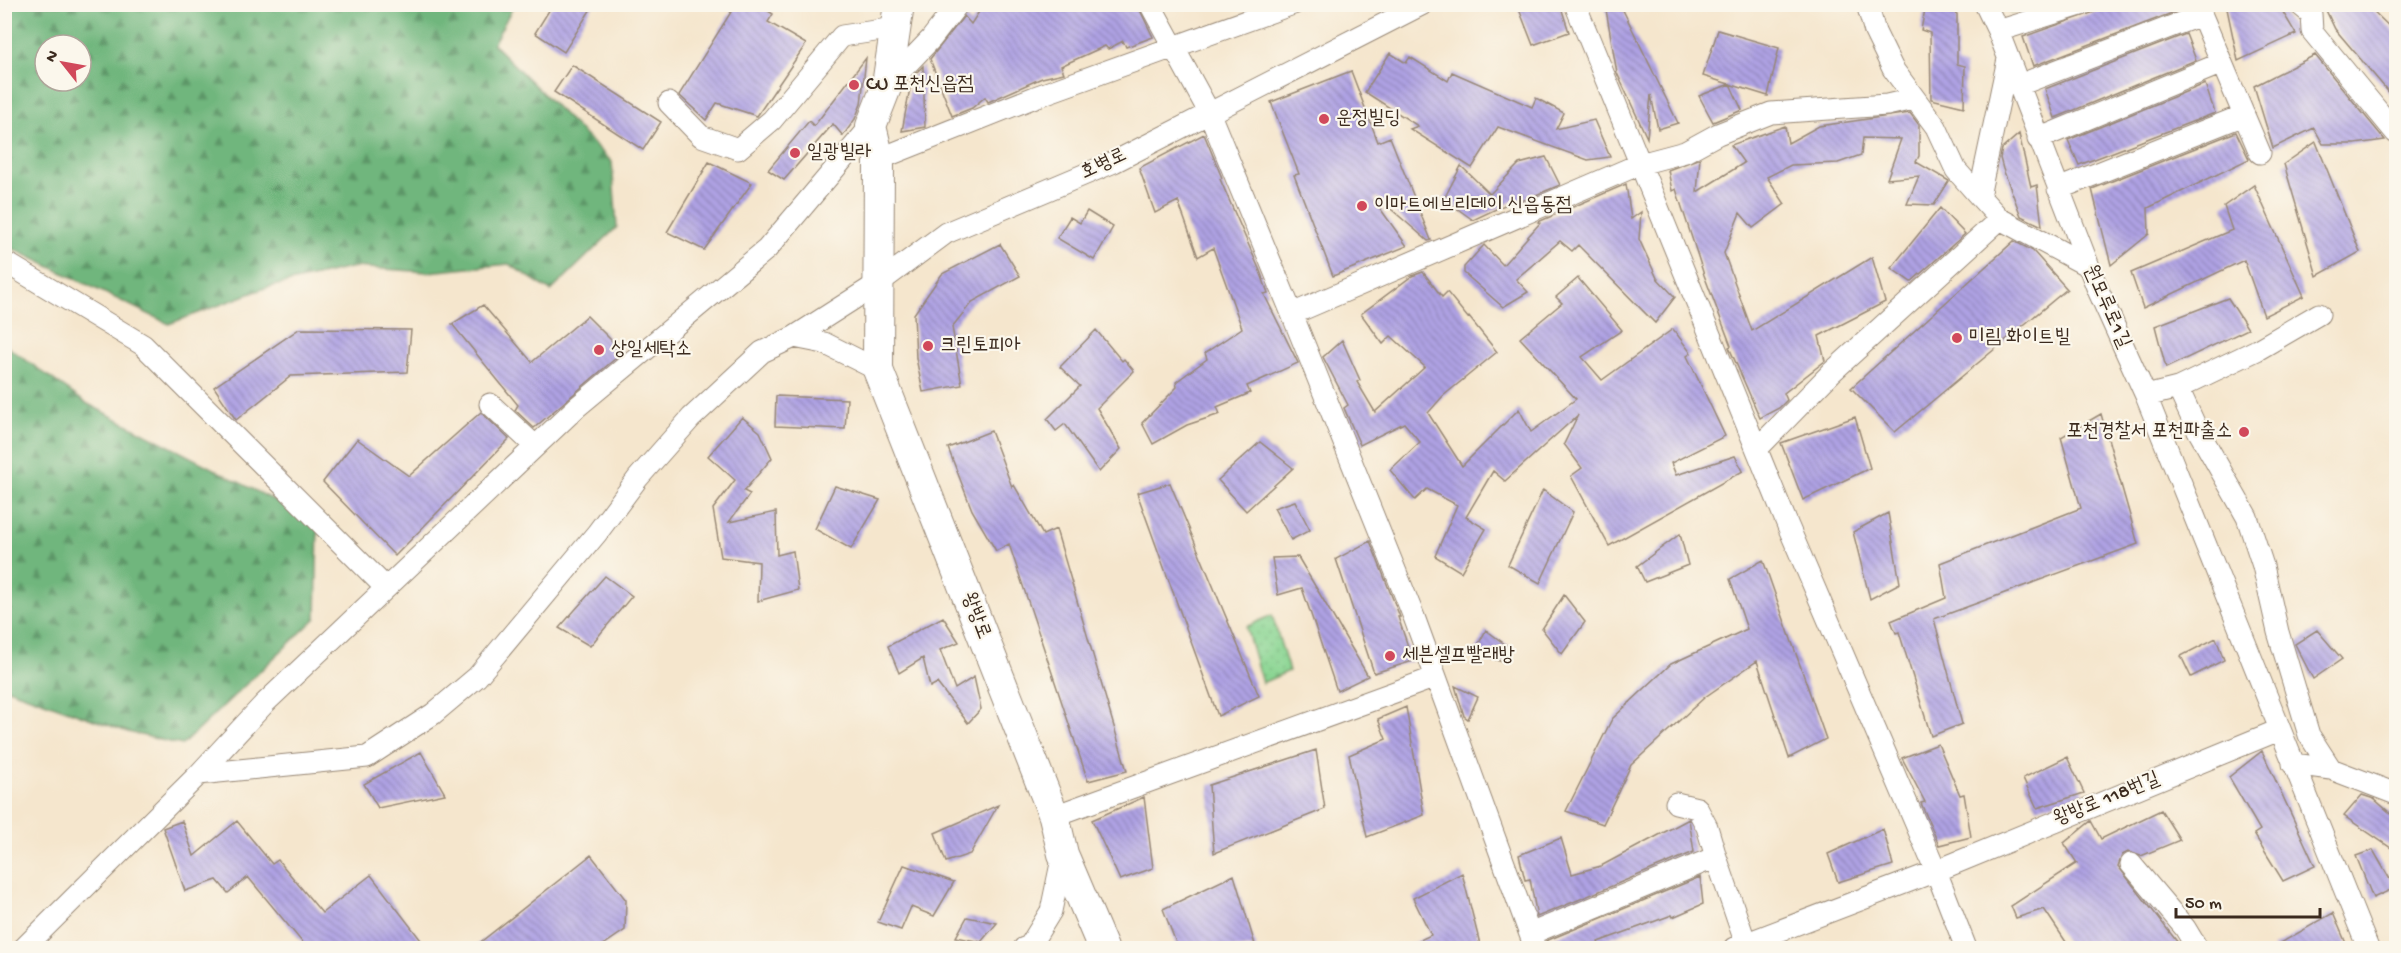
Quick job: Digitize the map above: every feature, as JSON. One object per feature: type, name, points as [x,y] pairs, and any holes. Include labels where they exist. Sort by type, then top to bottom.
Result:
[{"type":"main road","points":[[879,159],[871,126],[887,85],[897,16]]},
{"type":"main road","name":"왕방로","points":[[879,159],[878,370],[1054,816],[1063,854],[1103,948]]},
{"type":"street","points":[[887,85],[931,39],[958,4]]},
{"type":"street","points":[[1150,4],[1209,112],[1292,314],[1436,677],[1532,941],[1716,857]]},
{"type":"street","points":[[879,159],[1173,45],[1293,4]]},
{"type":"street","name":"호병로","points":[[199,774],[367,757],[433,714],[477,677],[597,533],[638,478],[691,418],[762,352],[794,337],[946,233],[1114,162],[1423,4]]},
{"type":"street","points":[[1575,4],[1757,449],[1936,871],[1966,948]]},
{"type":"street","points":[[1867,4],[1875,32],[1893,69],[1913,99],[1936,127],[1956,170],[2000,219],[2088,266]]},
{"type":"street","name":"원모루로1길","points":[[1985,4],[1998,31],[2088,266],[2146,396],[2368,948]]},
{"type":"street","points":[[1998,31],[2084,4]]},
{"type":"street","points":[[2299,4],[2311,14],[2312,31],[2397,133]]},
{"type":"street","points":[[2019,86],[2199,10],[2260,153]]},
{"type":"street","points":[[669,103],[701,136],[738,149],[772,120],[842,36],[897,16]]},
{"type":"street","points":[[1979,196],[2009,59]]},
{"type":"street","points":[[2038,139],[2222,63]]},
{"type":"street","points":[[1292,314],[1640,164],[1685,152],[1718,135],[1771,113],[1887,105],[1913,99]]},
{"type":"street","points":[[2058,189],[2244,114]]},
{"type":"street","points":[[29,946],[266,703],[535,446],[577,407],[767,249],[871,126]]},
{"type":"street","points":[[1757,449],[1832,372],[2000,219]]},
{"type":"street","points":[[10,265],[142,345],[386,588]]},
{"type":"street","points":[[2146,396],[2178,388],[2257,350],[2319,314]]},
{"type":"street","points":[[794,337],[824,343],[878,370]]},
{"type":"street","points":[[2178,388],[2195,425],[2247,518],[2309,735],[2331,769]]},
{"type":"street","points":[[490,404],[535,446]]},
{"type":"street","points":[[1054,816],[1436,677]]},
{"type":"street","name":"왕방로 118번길","points":[[1740,946],[1936,871],[2279,730]]},
{"type":"street","points":[[2293,764],[2331,769],[2397,794]]},
{"type":"street","points":[[1676,803],[1697,808],[1707,827],[1740,946]]},
{"type":"street","points":[[1024,948],[1029,947],[1051,911],[1063,854]]},
{"type":"street","points":[[2131,864],[2185,928],[2197,948]]},
{"type":"green space","points":[[4,5],[514,5],[493,44],[612,162],[617,227],[551,291],[509,264],[428,272],[354,267],[265,288],[169,324],[5,245]]},
{"type":"green space","points":[[2007,5],[2038,5],[2011,13]]},
{"type":"green space","points":[[5,345],[86,403],[318,523],[316,618],[182,745],[128,732],[5,688]]},
{"type":"green space","points":[[1272,615],[1289,671],[1262,683],[1246,627]]},
{"type":"building","points":[[553,4],[594,4],[564,52],[535,33]]},
{"type":"building","points":[[736,4],[757,4],[773,14],[768,22],[806,44],[757,116],[717,103],[706,120],[679,95]]},
{"type":"building","points":[[984,4],[1137,4],[1153,37],[1126,47],[1123,41],[1108,49],[1105,46],[1061,66],[1064,73],[1042,78],[988,102],[985,97],[972,108],[952,116],[930,59],[964,16],[971,24]]},
{"type":"building","points":[[1517,4],[1560,4],[1569,32],[1533,45]]},
{"type":"building","points":[[1605,4],[1620,4],[1678,123],[1658,129],[1651,95],[1647,138],[1617,73]]},
{"type":"building","points":[[1926,4],[1935,4],[1957,14],[1957,64],[1965,66],[1964,107],[1931,99],[1930,33],[1921,30]]},
{"type":"building","points":[[2117,4],[2185,4],[2185,8],[2033,66],[2023,37]]},
{"type":"building","points":[[2226,4],[2278,4],[2296,34],[2238,61]]},
{"type":"building","points":[[2323,4],[2366,4],[2397,34],[2397,102],[2335,29]]},
{"type":"building","points":[[1718,30],[1779,48],[1768,96],[1703,76]]},
{"type":"building","points":[[2186,34],[2196,60],[2055,118],[2045,89]]},
{"type":"building","points":[[1390,53],[1406,63],[1410,57],[1448,81],[1452,72],[1532,107],[1536,98],[1564,113],[1556,129],[1594,120],[1610,157],[1588,160],[1498,127],[1472,168],[1410,129],[1418,126],[1365,92]]},
{"type":"building","points":[[2315,55],[2385,140],[2355,144],[2323,144],[2314,128],[2273,148],[2254,86]]},
{"type":"building","points":[[866,58],[861,104],[855,119],[843,136],[833,124],[784,180],[768,170],[809,121],[814,126]]},
{"type":"building","points":[[572,65],[661,122],[643,150],[554,92]]},
{"type":"building","points":[[923,66],[925,127],[902,131],[912,77]]},
{"type":"building","name":"이마트에브리데이 신읍동점","points":[[1351,71],[1378,142],[1390,137],[1431,240],[1428,241],[1377,197],[1374,200],[1407,246],[1333,276],[1294,175],[1299,174],[1271,102]]},
{"type":"building","points":[[1730,84],[1742,110],[1713,122],[1699,96]]},
{"type":"building","points":[[2205,84],[2215,113],[2079,165],[2068,140]]},
{"type":"building","points":[[1910,113],[1919,125],[1919,156],[1916,162],[1949,181],[1934,205],[1907,204],[1919,176],[1887,179],[1901,139],[1863,138],[1861,155],[1838,163],[1791,165],[1767,177],[1785,204],[1753,228],[1740,213],[1724,253],[1752,331],[1872,257],[1885,302],[1819,336],[1825,361],[1784,393],[1787,400],[1779,408],[1760,418],[1729,347],[1731,346],[1704,275],[1676,189],[1672,191],[1668,170],[1700,158],[1697,192],[1744,163],[1731,145],[1785,126],[1788,143],[1819,126]]},
{"type":"building","points":[[2236,132],[2249,159],[2148,208],[2149,234],[2111,265],[2092,189]]},
{"type":"building","points":[[1204,134],[1222,178],[1220,179],[1260,271],[1268,293],[1264,294],[1298,363],[1247,386],[1250,393],[1217,407],[1220,414],[1187,425],[1153,444],[1142,423],[1177,387],[1176,382],[1207,359],[1205,353],[1242,328],[1213,248],[1198,257],[1178,201],[1155,213],[1139,168]]},
{"type":"building","points":[[2019,134],[2031,187],[2037,185],[2042,226],[2021,216],[2000,158],[2002,149]]},
{"type":"building","points":[[2316,142],[2360,252],[2317,276],[2284,164]]},
{"type":"building","points":[[1546,157],[1560,185],[1519,202],[1515,200],[1473,220],[1444,199],[1461,166],[1490,194],[1519,164]]},
{"type":"building","points":[[709,162],[752,183],[704,250],[667,232]]},
{"type":"building","points":[[1626,184],[1631,219],[1641,212],[1639,239],[1657,278],[1675,297],[1655,323],[1578,245],[1572,251],[1560,241],[1516,279],[1528,292],[1503,307],[1464,273],[1464,267],[1484,245],[1503,265],[1540,223],[1538,222]]},
{"type":"building","points":[[2254,185],[2304,296],[2264,316],[2244,260],[2143,308],[2131,273],[2232,230],[2224,206]]},
{"type":"building","points":[[1940,208],[1965,234],[1911,282],[1891,268]]},
{"type":"building","points":[[1087,211],[1113,227],[1094,260],[1057,238],[1070,217],[1080,223]]},
{"type":"building","name":"미림 화이트빌","points":[[2014,241],[2033,251],[2067,289],[1895,432],[1851,388]]},
{"type":"building","points":[[1000,244],[1020,276],[972,302],[952,327],[962,385],[923,392],[916,358],[914,314],[942,274]]},
{"type":"building","points":[[1423,272],[1442,297],[1447,292],[1497,352],[1443,396],[1428,413],[1462,466],[1519,409],[1531,432],[1576,399],[1520,338],[1562,303],[1556,297],[1578,278],[1622,330],[1582,357],[1602,380],[1673,329],[1691,353],[1687,356],[1725,436],[1671,463],[1676,475],[1735,456],[1743,471],[1609,546],[1571,476],[1582,468],[1564,444],[1578,415],[1505,481],[1493,471],[1466,517],[1486,529],[1461,572],[1435,556],[1457,505],[1427,489],[1415,500],[1390,470],[1420,442],[1404,423],[1360,445],[1344,408],[1348,405],[1323,357],[1342,340],[1360,380],[1357,382],[1375,412],[1425,367],[1391,336],[1383,344],[1361,314],[1412,276]]},
{"type":"building","points":[[2228,298],[2248,329],[2166,368],[2155,326]]},
{"type":"building","points":[[483,305],[532,362],[587,316],[623,352],[534,428],[515,410],[518,405],[452,324]]},
{"type":"building","points":[[299,329],[411,330],[407,372],[291,376],[236,420],[214,387]]},
{"type":"building","points":[[1096,330],[1122,361],[1124,359],[1134,371],[1097,408],[1121,449],[1099,472],[1065,424],[1056,431],[1047,419],[1080,386],[1060,367]]},
{"type":"building","points":[[776,396],[847,399],[845,429],[775,426]]},
{"type":"building","points":[[481,412],[509,439],[395,556],[323,482],[357,439],[409,476]]},
{"type":"building","points":[[2101,414],[2138,544],[1934,619],[1962,724],[1931,736],[1899,632],[1896,633],[1891,621],[1946,598],[1940,563],[2081,508],[2061,437]]},
{"type":"building","points":[[742,417],[760,432],[772,458],[744,491],[750,494],[729,522],[776,512],[777,555],[793,551],[798,590],[758,601],[759,562],[721,557],[713,509],[735,480],[708,456]]},
{"type":"building","points":[[1855,417],[1870,468],[1803,500],[1781,443]]},
{"type":"building","points":[[991,431],[1012,487],[1014,485],[1043,535],[1056,529],[1127,771],[1088,781],[1009,544],[996,551],[972,510],[948,448]]},
{"type":"building","points":[[1260,442],[1293,468],[1246,511],[1218,480]]},
{"type":"building","points":[[1170,483],[1259,696],[1218,716],[1137,493]]},
{"type":"building","points":[[835,486],[880,500],[851,549],[815,529]]},
{"type":"building","points":[[1543,490],[1573,512],[1540,583],[1508,565]]},
{"type":"building","points":[[1295,501],[1310,530],[1291,540],[1274,508]]},
{"type":"building","points":[[1888,513],[1900,583],[1870,599],[1853,532]]},
{"type":"building","points":[[1680,534],[1688,565],[1645,582],[1637,566]]},
{"type":"building","points":[[1370,541],[1400,617],[1398,617],[1413,661],[1374,673],[1336,559]]},
{"type":"building","points":[[1298,557],[1368,676],[1337,691],[1302,588],[1278,595],[1272,558]]},
{"type":"building","points":[[1763,560],[1826,739],[1789,758],[1757,661],[1705,697],[1631,765],[1603,824],[1566,811],[1612,719],[1671,664],[1747,629],[1730,579]]},
{"type":"building","points":[[605,576],[632,596],[590,646],[559,628]]},
{"type":"building","points":[[1564,595],[1585,622],[1562,654],[1542,629]]},
{"type":"building","points":[[943,617],[959,642],[940,650],[955,689],[974,677],[981,709],[968,723],[937,683],[930,687],[923,658],[899,673],[888,646]]},
{"type":"building","points":[[1486,630],[1510,648],[1503,662],[1474,653]]},
{"type":"building","points":[[2317,630],[2342,659],[2313,679],[2295,644]]},
{"type":"building","points":[[2216,638],[2224,660],[2191,677],[2181,656]]},
{"type":"building","points":[[1455,686],[1478,697],[1468,719],[1464,716]]},
{"type":"building","points":[[1406,707],[1424,815],[1367,837],[1349,755],[1386,739],[1378,719]]},
{"type":"building","points":[[1938,744],[1960,795],[1964,794],[1971,837],[1939,845],[1921,803],[1925,802],[1902,758]]},
{"type":"building","points":[[1316,750],[1325,809],[1214,853],[1209,785]]},
{"type":"building","points":[[2262,751],[2315,866],[2283,881],[2254,834],[2260,830],[2229,777]]},
{"type":"building","points":[[421,752],[445,794],[378,808],[364,784]]},
{"type":"building","points":[[2067,757],[2084,793],[2037,808],[2023,778]]},
{"type":"building","points":[[2362,795],[2374,799],[2397,819],[2397,852],[2344,816]]},
{"type":"building","points":[[1144,797],[1153,868],[1120,880],[1092,820]]},
{"type":"building","points":[[998,805],[970,854],[946,862],[935,833]]},
{"type":"building","points":[[2161,810],[2180,840],[2141,856],[2128,852],[2122,855],[2118,866],[2182,948],[2070,948],[2044,909],[2016,918],[2011,906],[2077,863],[2064,843],[2091,821],[2101,839]]},
{"type":"building","points":[[1689,819],[1694,852],[1537,917],[1530,879],[1525,880],[1519,855],[1561,838],[1572,874],[1601,866]]},
{"type":"building","points":[[182,821],[194,856],[237,821],[272,864],[278,860],[322,913],[371,875],[427,948],[307,948],[248,877],[228,893],[217,880],[185,891],[163,828]]},
{"type":"building","points":[[1883,829],[1893,865],[1838,882],[1828,854]]},
{"type":"building","points":[[2373,850],[2395,888],[2373,898],[2356,856]]},
{"type":"building","points":[[591,855],[626,900],[625,930],[599,948],[473,948]]},
{"type":"building","points":[[904,865],[954,882],[934,916],[911,907],[901,930],[878,922]]},
{"type":"building","points":[[1462,873],[1481,948],[1403,948],[1431,935],[1413,898]]},
{"type":"building","points":[[1234,875],[1256,948],[1178,948],[1163,909]]},
{"type":"building","points":[[1700,877],[1703,904],[1673,917],[1672,915],[1598,942],[1600,948],[1547,948],[1546,941]]},
{"type":"building","points":[[2333,913],[2348,948],[2272,948]]},
{"type":"building","points":[[967,917],[997,923],[981,942],[956,937]]},
{"type":"place","name":"CU 포천신읍점","points":[[854,85]]},
{"type":"place","name":"운정빌딩","points":[[1324,119]]},
{"type":"place","name":"일광빌라","points":[[795,153]]},
{"type":"place","name":"이마트에브리데이 신읍동점","points":[[1362,206]]},
{"type":"place","name":"미림 화이트빌","points":[[1957,338]]},
{"type":"place","name":"크린토피아","points":[[928,346]]},
{"type":"place","name":"상일세탁소","points":[[599,350]]},
{"type":"place","name":"포천경찰서 포천파출소","points":[[2244,432]]},
{"type":"place","name":"세븐셀프빨래방","points":[[1390,656]]}]
